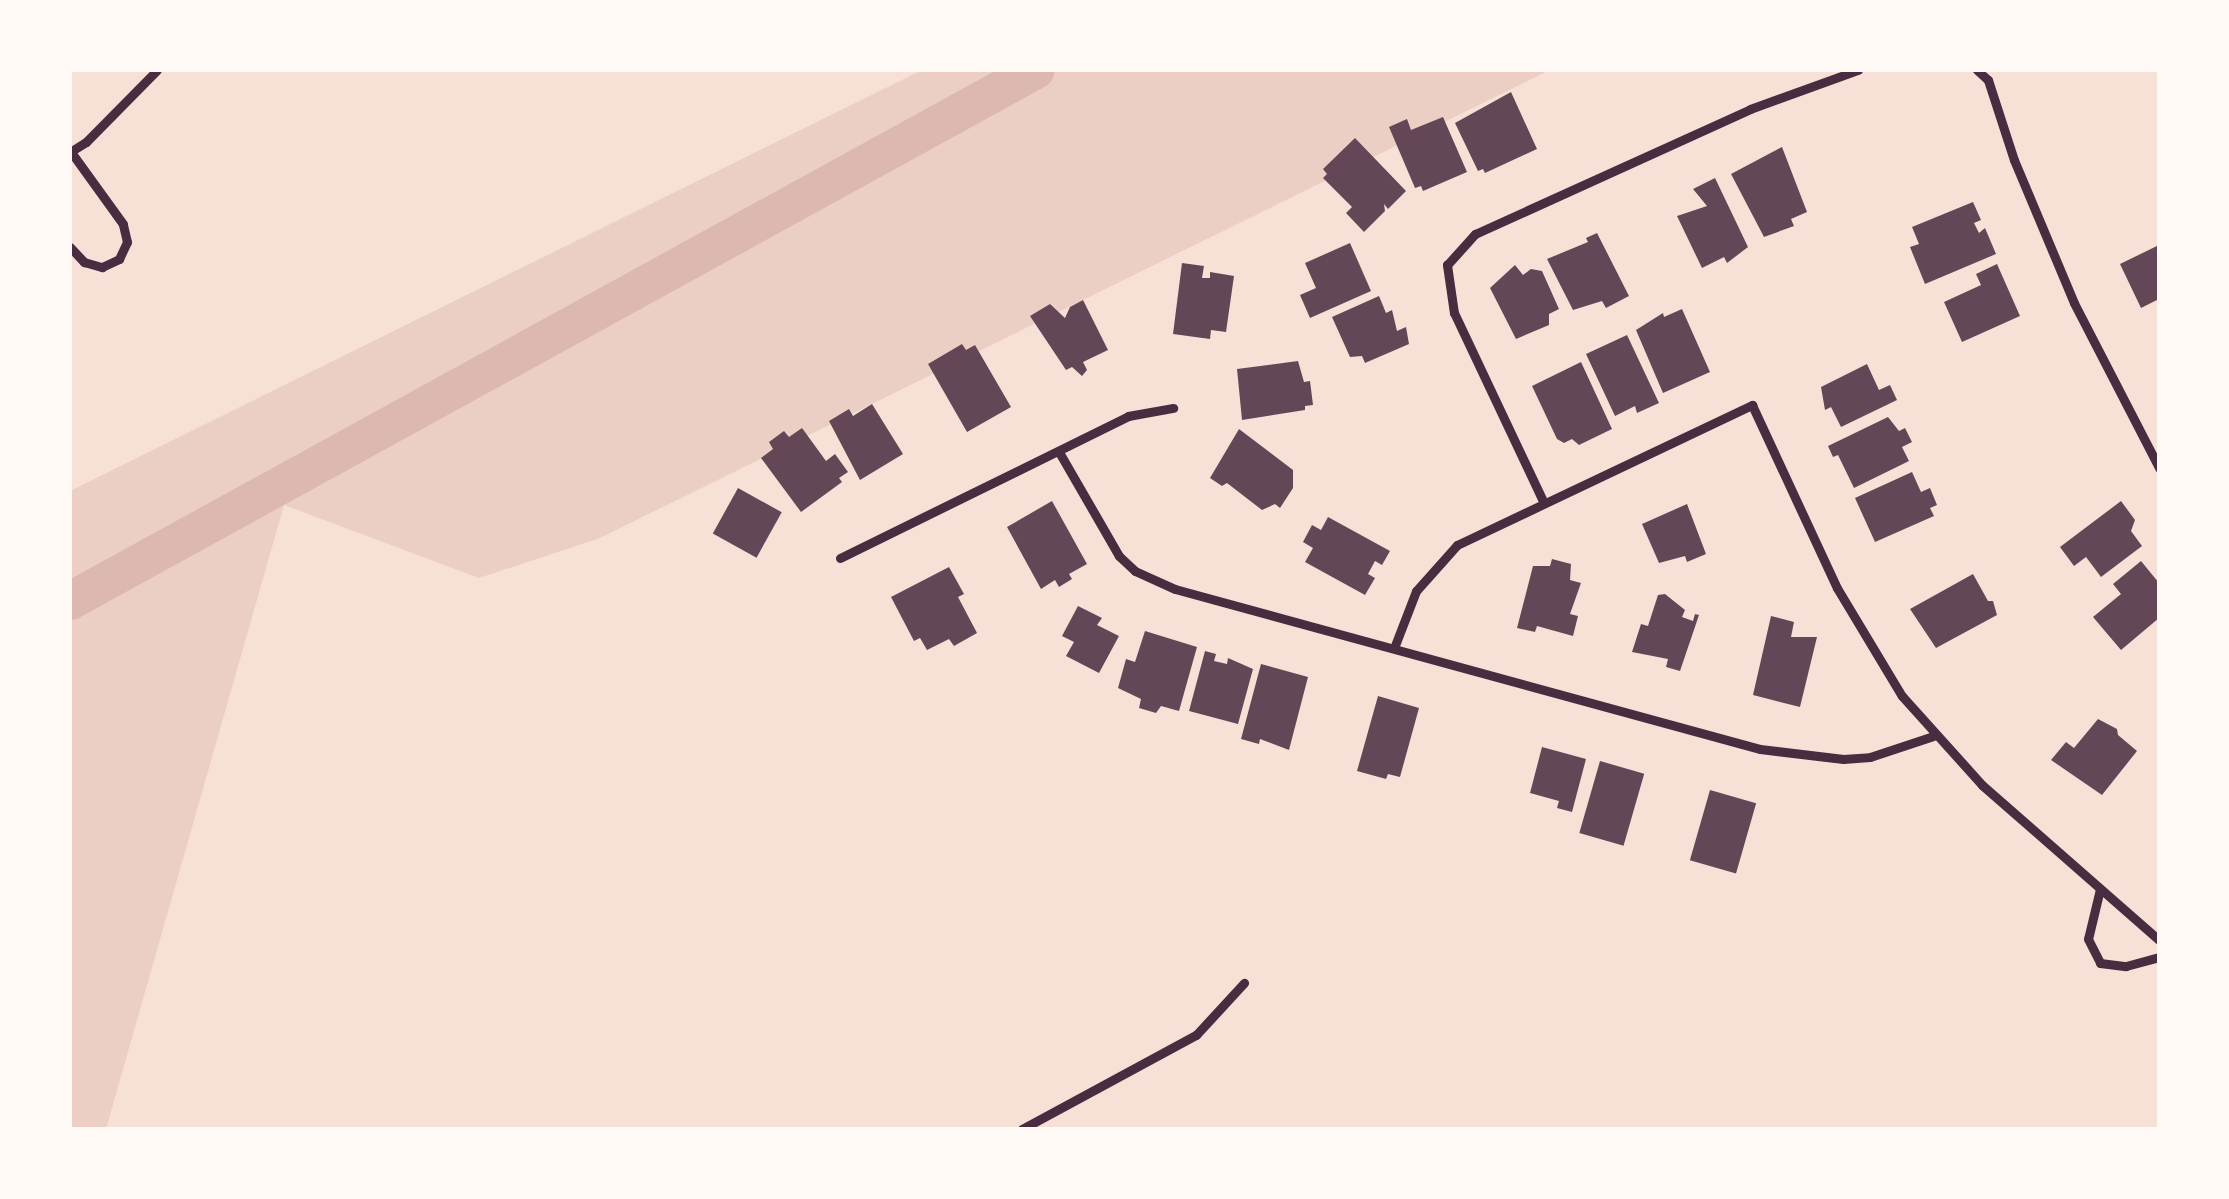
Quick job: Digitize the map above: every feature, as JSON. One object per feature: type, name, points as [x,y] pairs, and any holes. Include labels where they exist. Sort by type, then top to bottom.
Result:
[{"type":"street","points":[[70,247],[84,262],[102,267],[119,258],[127,242],[123,224],[70,152],[86,142],[157,70]]},
{"type":"street","points":[[1544,501],[1454,312],[1447,264],[1475,234],[1750,109],[1858,70]]},
{"type":"street","points":[[1977,70],[1988,80],[2014,160],[2074,303],[2159,468]]},
{"type":"street","points":[[1394,648],[1416,591],[1457,545],[1752,405],[1836,588],[1902,696],[1982,786],[2159,940]]},
{"type":"street","points":[[840,558],[1128,416],[1173,408]]},
{"type":"street","points":[[1059,452],[1120,556],[1153,581],[1792,755],[1870,756],[1934,736]]},
{"type":"street","points":[[2100,889],[2088,939],[2092,953],[2113,967],[2159,957]]},
{"type":"street","points":[[1022,1129],[1196,1035],[1244,983]]},
{"type":"shaded area","points":[[922,70],[1550,70],[600,538],[479,578],[284,505],[106,1129],[70,1129],[70,491]]},
{"type":"building","points":[[1511,92],[1537,149],[1485,173],[1483,169],[1478,171],[1455,123]]},
{"type":"building","points":[[1443,117],[1467,172],[1423,191],[1421,186],[1415,188],[1389,127],[1407,119],[1411,130]]},
{"type":"building","points":[[1355,138],[1406,191],[1388,209],[1384,204],[1385,211],[1364,232],[1346,213],[1352,207],[1323,178],[1327,174],[1323,169]]},
{"type":"building","points":[[1782,147],[1807,212],[1791,219],[1794,226],[1764,237],[1731,174]]},
{"type":"building","points":[[1715,178],[1748,247],[1727,263],[1724,257],[1702,268],[1677,216],[1707,206],[1693,189]]},
{"type":"building","points":[[1973,202],[1981,220],[1974,223],[1979,233],[1985,228],[1996,254],[1925,284],[1910,247],[1919,244],[1912,227]]},
{"type":"building","points":[[1597,233],[1629,296],[1606,308],[1602,301],[1573,310],[1547,259],[1588,242],[1586,238]]},
{"type":"building","points":[[1350,243],[1371,291],[1310,318],[1300,295],[1316,288],[1305,263]]},
{"type":"building","points":[[2159,245],[2159,299],[2141,308],[2120,264]]},
{"type":"building","points":[[1182,263],[1204,266],[1202,278],[1210,278],[1210,272],[1234,276],[1226,332],[1211,330],[1210,339],[1173,334]]},
{"type":"building","points":[[1997,264],[2020,316],[1962,342],[1944,302],[1981,285],[1976,274]]},
{"type":"building","points":[[1515,265],[1523,275],[1531,269],[1542,271],[1559,309],[1549,314],[1549,325],[1516,339],[1490,288]]},
{"type":"building","points":[[1379,296],[1386,313],[1392,310],[1397,331],[1406,327],[1409,344],[1365,363],[1362,356],[1350,357],[1332,317]]},
{"type":"building","points":[[1083,300],[1108,350],[1083,362],[1087,370],[1082,376],[1072,367],[1066,370],[1030,316],[1050,304],[1065,318],[1070,307]]},
{"type":"building","points":[[1682,309],[1710,372],[1663,393],[1636,330],[1663,313],[1664,317]]},
{"type":"building","points":[[1627,335],[1659,403],[1637,413],[1635,406],[1615,416],[1586,354]]},
{"type":"building","points":[[962,344],[966,350],[975,345],[1011,407],[967,432],[928,364]]},
{"type":"building","points":[[1298,361],[1304,382],[1310,381],[1313,405],[1305,406],[1305,410],[1242,420],[1237,369]]},
{"type":"building","points":[[1581,362],[1612,429],[1579,445],[1572,439],[1564,443],[1557,439],[1532,386]]},
{"type":"building","points":[[1867,364],[1879,390],[1890,385],[1897,400],[1841,427],[1831,407],[1825,410],[1821,387]]},
{"type":"building","points":[[872,404],[903,454],[860,480],[829,421],[849,409],[853,416]]},
{"type":"building","points":[[1888,417],[1899,431],[1905,428],[1912,442],[1902,447],[1909,461],[1854,488],[1838,455],[1833,457],[1828,446]]},
{"type":"building","points":[[802,428],[826,461],[835,454],[848,472],[839,478],[842,482],[801,512],[761,458],[773,449],[769,442],[784,431],[789,437]]},
{"type":"building","points":[[1239,429],[1293,470],[1293,488],[1280,508],[1275,504],[1262,510],[1227,483],[1222,486],[1210,478]]},
{"type":"building","points":[[1912,472],[1921,492],[1930,488],[1937,505],[1930,508],[1934,516],[1875,542],[1855,498]]},
{"type":"building","points":[[738,488],[782,512],[757,558],[713,533]]},
{"type":"building","points":[[1052,501],[1087,564],[1069,574],[1072,579],[1059,587],[1055,580],[1041,589],[1007,527]]},
{"type":"building","points":[[2121,501],[2135,520],[2131,531],[2142,546],[2101,577],[2086,557],[2074,566],[2060,547]]},
{"type":"building","points":[[1687,504],[1706,554],[1687,562],[1685,556],[1659,563],[1642,524]]},
{"type":"building","points":[[1328,517],[1390,551],[1382,565],[1375,561],[1368,574],[1375,578],[1365,595],[1305,562],[1313,548],[1303,542],[1312,525],[1321,530]]},
{"type":"building","points":[[1552,559],[1571,564],[1570,580],[1581,583],[1570,614],[1578,616],[1573,636],[1537,626],[1535,632],[1517,628],[1533,566],[1550,566]]},
{"type":"building","points":[[2141,561],[2159,583],[2159,618],[2121,650],[2093,617],[2121,594],[2113,584]]},
{"type":"building","points":[[949,567],[964,594],[958,597],[977,633],[954,646],[949,639],[927,650],[920,638],[914,641],[891,597]]},
{"type":"building","points":[[1973,574],[1988,601],[1993,601],[1997,615],[1936,648],[1910,609]]},
{"type":"building","points":[[1665,594],[1685,610],[1682,617],[1693,621],[1695,614],[1699,615],[1680,671],[1666,667],[1668,659],[1632,652],[1641,624],[1648,626],[1658,595]]},
{"type":"building","points":[[1078,606],[1102,618],[1097,625],[1119,636],[1099,673],[1066,656],[1074,642],[1062,636]]},
{"type":"building","points":[[1771,616],[1794,622],[1791,637],[1817,637],[1800,707],[1753,695]]},
{"type":"building","points":[[1145,631],[1197,647],[1179,711],[1161,706],[1156,713],[1139,708],[1141,699],[1118,688],[1126,659],[1135,662]]},
{"type":"building","points":[[1205,651],[1216,654],[1214,661],[1227,664],[1228,658],[1253,669],[1238,724],[1189,711]]},
{"type":"building","points":[[1261,664],[1308,677],[1289,750],[1260,739],[1259,744],[1241,739]]},
{"type":"building","points":[[1378,696],[1419,708],[1400,777],[1388,774],[1386,779],[1357,771]]},
{"type":"building","points":[[2098,719],[2117,729],[2118,735],[2137,751],[2102,795],[2051,760],[2066,742],[2074,748]]},
{"type":"building","points":[[1542,747],[1586,759],[1572,812],[1557,808],[1559,801],[1530,793]]},
{"type":"building","points":[[1600,761],[1644,774],[1624,846],[1579,833]]},
{"type":"building","points":[[1710,790],[1756,803],[1736,873],[1690,860]]},
{"type":"waterway","points":[[70,601],[1036,70]]}]
